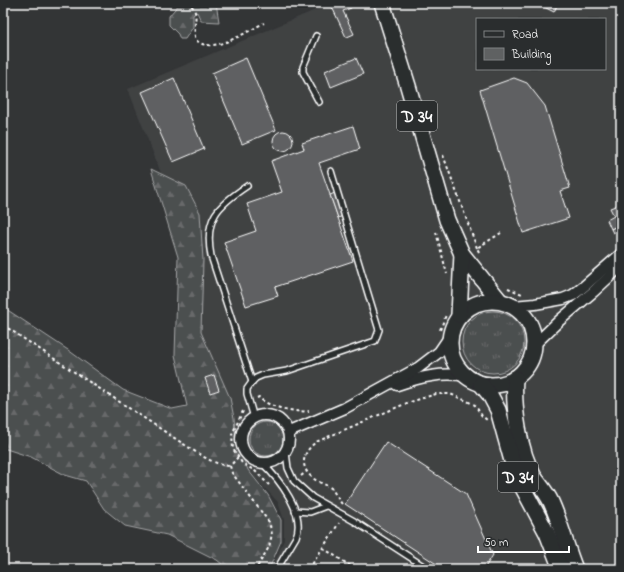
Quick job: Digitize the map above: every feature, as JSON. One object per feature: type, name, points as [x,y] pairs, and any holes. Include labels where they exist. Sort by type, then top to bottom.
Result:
[{"type":"main road","name":"D 34","points":[[382,3],[448,220],[462,254],[507,303]]},
{"type":"main road","name":"D 34","points":[[453,314],[462,254]]},
{"type":"main road","points":[[488,300],[507,303],[522,313],[529,322],[534,333],[535,344],[533,354],[529,364],[523,372],[515,378],[504,383],[492,385],[480,384],[466,376],[458,368],[452,358],[445,334],[452,328],[453,314],[477,302],[488,300]]},
{"type":"main road","name":"D 34","points":[[515,378],[514,402],[517,422],[527,461],[534,476],[550,501],[575,569]]},
{"type":"main road","name":"D 34","points":[[480,384],[495,402],[518,477],[545,528],[561,569]]},
{"type":"street","points":[[507,303],[535,304],[563,299],[582,288],[621,254]]},
{"type":"street","points":[[535,344],[621,266]]},
{"type":"street","points":[[289,432],[367,397],[418,368],[434,357],[443,347],[445,334]]},
{"type":"street","points":[[367,397],[408,381],[423,377],[446,374],[466,376]]},
{"type":"street","points":[[260,415],[268,415],[281,420],[289,432],[289,446],[286,452],[276,461],[262,463],[255,461],[244,450],[241,436],[244,429],[248,422],[260,415]]},
{"type":"lane","points":[[316,36],[303,67],[303,72],[319,102]]},
{"type":"lane","points":[[254,418],[247,389],[252,382],[263,375],[280,372],[375,341],[379,330],[331,171]]},
{"type":"lane","points":[[247,186],[227,199],[219,208],[212,220],[208,237],[211,256],[252,382]]},
{"type":"lane","points":[[286,452],[288,468],[294,481],[313,498],[344,515],[428,569]]},
{"type":"lane","points":[[262,463],[274,474],[284,488],[298,521],[298,533],[277,569]]},
{"type":"lane","points":[[295,511],[310,512],[326,506]]},
{"type":"path","points":[[186,3],[193,8],[195,12],[196,20],[194,36],[196,40],[204,44],[212,46],[220,44],[264,24]]},
{"type":"path","points":[[480,254],[477,248],[501,233]]},
{"type":"path","points":[[447,272],[448,280]]},
{"type":"path","points":[[445,334],[453,314]]},
{"type":"path","points":[[3,325],[185,446],[222,465],[230,466]]},
{"type":"path","points":[[294,481],[306,472],[304,462],[306,452],[316,442],[418,398],[442,394],[456,396],[475,406],[484,418],[491,421],[501,419]]},
{"type":"path","points":[[284,488],[277,492],[260,476],[242,463],[233,448],[232,434],[243,410],[243,404],[259,397],[263,402],[293,411],[300,412],[313,410]]},
{"type":"path","points":[[230,466],[238,457]]},
{"type":"path","points":[[230,466],[232,473],[269,522],[271,528],[272,534],[269,547],[256,569]]},
{"type":"path","points":[[309,569],[344,515]]},
{"type":"path","points":[[323,548],[355,569]]},
{"type":"shaded area","points":[[332,3],[621,3],[621,569],[271,569],[284,540],[284,520],[278,502],[257,480],[241,469],[194,348],[192,252],[128,89]]},
{"type":"green space","points":[[180,3],[216,3],[219,22],[201,21],[197,12],[193,15],[193,27],[185,39],[180,39],[178,34],[169,25],[169,16]]},
{"type":"green space","points":[[151,169],[186,186],[200,213],[203,260],[201,332],[230,398],[236,441],[248,470],[268,495],[281,520],[281,541],[269,569],[228,569],[217,560],[167,535],[125,526],[104,509],[86,481],[65,475],[31,457],[3,448],[3,307],[68,350],[123,390],[172,409],[187,406],[175,355],[178,257]]},
{"type":"green space","points":[[487,311],[499,311],[515,320],[522,330],[524,342],[522,354],[515,364],[499,373],[487,373],[476,368],[467,359],[462,348],[462,336],[467,325],[476,316]]},
{"type":"green space","points":[[263,422],[269,422],[273,423],[280,429],[283,439],[282,446],[276,453],[269,456],[263,456],[259,455],[252,449],[249,442],[249,436],[250,432],[256,425]]},
{"type":"building","points":[[340,3],[349,3],[351,8],[343,11],[354,34],[347,37],[332,7]]},
{"type":"building","points":[[546,3],[558,3],[554,12],[544,7]]},
{"type":"building","points":[[246,58],[276,130],[242,144],[212,73]]},
{"type":"building","points":[[356,58],[363,74],[331,87],[325,71]]},
{"type":"building","points":[[174,78],[204,149],[173,162],[142,92]]},
{"type":"building","points":[[514,78],[527,83],[545,106],[570,188],[560,191],[569,218],[523,233],[480,90]]},
{"type":"building","points":[[353,126],[360,149],[319,163],[353,261],[275,287],[278,296],[246,306],[224,242],[256,231],[247,204],[282,192],[271,161],[304,149],[302,143]]},
{"type":"building","points":[[279,131],[287,131],[293,137],[293,145],[287,151],[279,151],[273,145],[273,137]]},
{"type":"building","points":[[335,193],[343,216],[338,218],[330,195]]},
{"type":"building","points":[[621,204],[621,224],[611,229],[607,220],[614,216],[610,208]]},
{"type":"building","points":[[621,224],[621,234],[619,229],[613,233],[611,229]]},
{"type":"building","points":[[214,375],[219,390],[210,393],[205,378]]},
{"type":"building","points":[[386,442],[466,494],[493,555],[484,569],[444,569],[345,504]]}]
